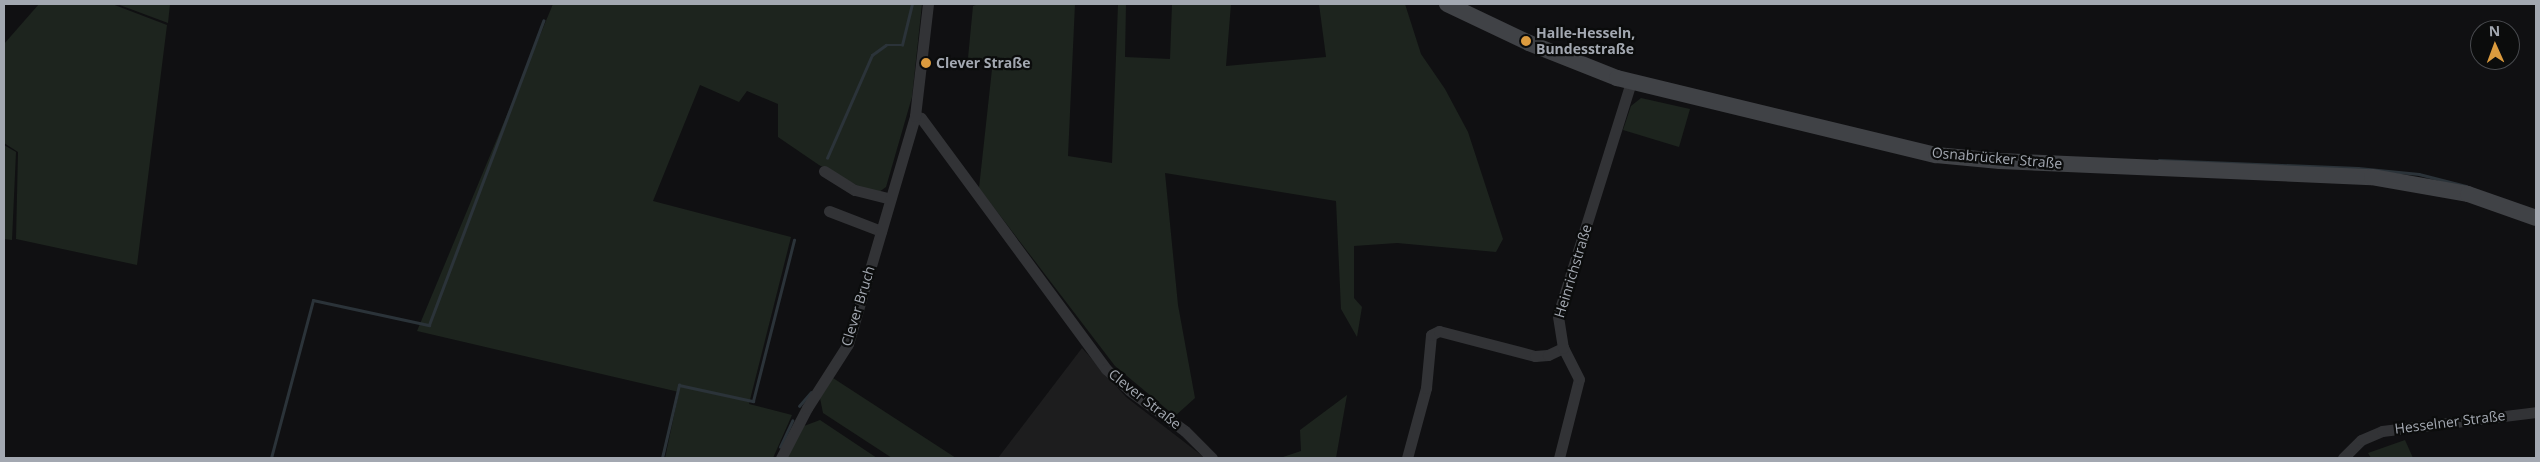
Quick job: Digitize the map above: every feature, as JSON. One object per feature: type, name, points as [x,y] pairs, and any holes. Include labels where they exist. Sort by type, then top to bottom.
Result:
[{"type":"main road","name":"Osnabrücker Straße","points":[[1447,4],[1561,56],[1631,82],[1936,155],[2000,161],[2372,176],[2468,194],[2536,218]]},
{"type":"street","points":[[915,116],[928,4]]},
{"type":"street","name":"Heinrichstraße","points":[[1559,458],[1579,379],[1562,348],[1558,315],[1631,82]]},
{"type":"street","name":"Clever Bruch","points":[[781,458],[807,408],[848,344],[915,116]]},
{"type":"street","name":"Clever Straße","points":[[915,116],[927,126],[1106,369],[1185,431],[1212,458]]},
{"type":"street","points":[[824,171],[855,190],[890,199]]},
{"type":"street","points":[[829,211],[881,231]]},
{"type":"street","points":[[1408,458],[1426,388],[1431,336],[1439,331],[1535,356],[1548,355],[1562,348]]},
{"type":"street","name":"Hesselner Straße","points":[[2343,458],[2361,440],[2382,431],[2536,412]]},
{"type":"shaded area","points":[[39,4],[112,4],[167,25],[137,265],[16,239],[18,152],[4,143],[4,44]]},
{"type":"shaded area","points":[[117,4],[170,4],[168,23]]},
{"type":"shaded area","points":[[553,4],[922,4],[912,97],[886,187],[879,192],[860,187],[819,165],[778,137],[778,104],[747,91],[739,102],[700,85],[653,201],[791,237],[749,404],[792,415],[773,458],[665,458],[679,392],[417,331]]},
{"type":"shaded area","points":[[979,4],[1075,4],[1068,156],[1112,163],[1118,4],[1126,4],[1125,57],[1170,59],[1172,4],[1231,4],[1226,66],[1326,57],[1319,4],[1405,4],[1421,54],[1445,89],[1468,132],[1503,239],[1496,252],[1397,243],[1354,246],[1354,298],[1362,307],[1357,337],[1341,309],[1336,201],[1165,173],[1178,305],[1195,398],[1175,416],[1115,366],[979,188],[993,60],[968,58],[973,6]]},
{"type":"shaded area","points":[[1641,98],[1690,109],[1679,147],[1623,130],[1631,106]]},
{"type":"shaded area","points":[[4,145],[16,152],[12,240],[4,239]]},
{"type":"shaded area","points":[[1082,348],[1126,397],[1205,458],[998,458]]},
{"type":"shaded area","points":[[833,378],[956,458],[892,458],[823,413],[820,398]]},
{"type":"shaded area","points":[[1347,395],[1336,458],[1280,458],[1301,451],[1300,430]]},
{"type":"shaded area","points":[[820,420],[877,458],[787,458],[804,426]]},
{"type":"shaded area","points":[[2405,440],[2413,458],[2371,458],[2368,453]]},
{"type":"waterway","points":[[827,158],[872,55],[886,45],[902,45],[912,4]]},
{"type":"waterway","points":[[271,458],[313,300],[429,325],[543,21]]},
{"type":"waterway","points":[[2159,160],[2358,168],[2419,174],[2466,186]]},
{"type":"waterway","points":[[662,458],[679,385],[753,401],[794,240]]},
{"type":"waterway","points":[[799,406],[811,392]]},
{"type":"waterway","points":[[780,447],[792,421]]},
{"type":"place","name":"Halle-Hesseln, Bundesstraße","points":[[1526,41]]},
{"type":"place","name":"Clever Straße","points":[[926,63]]}]
